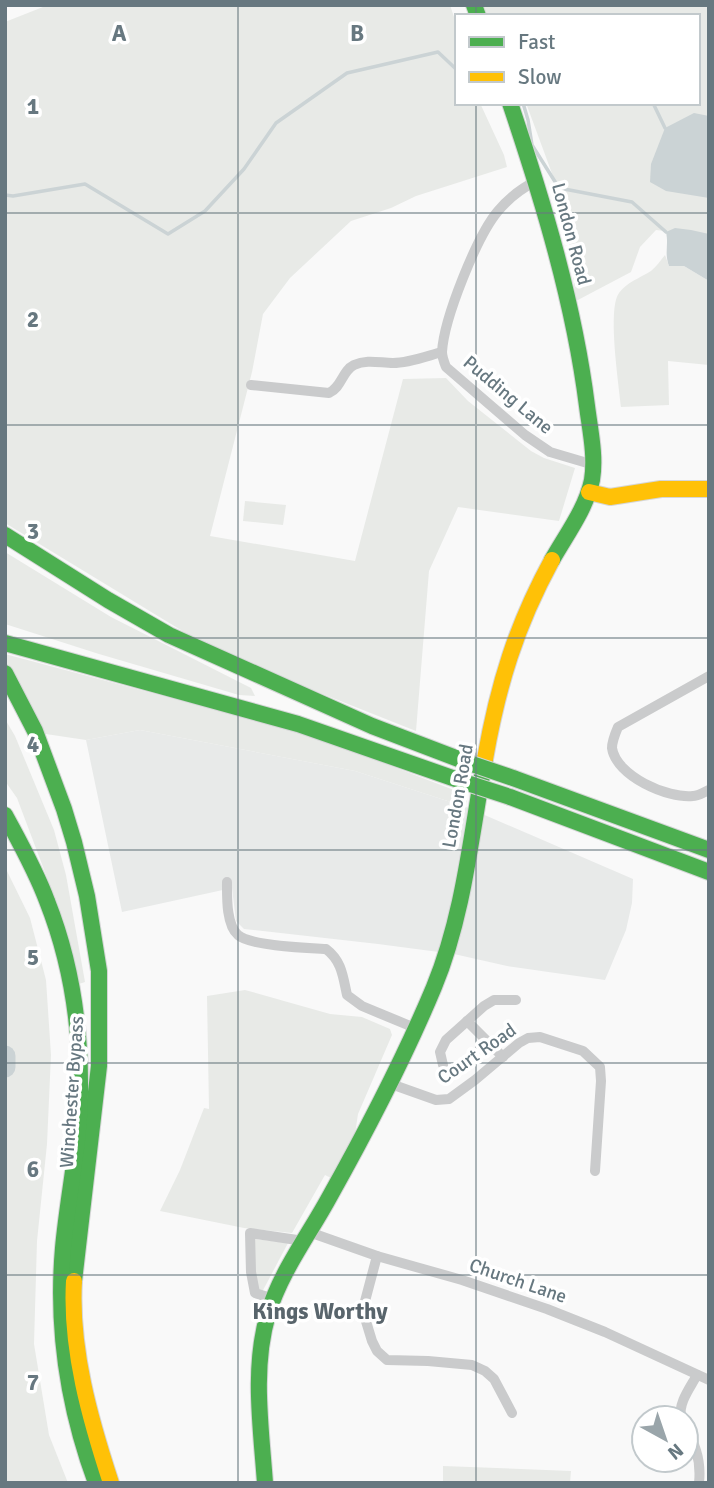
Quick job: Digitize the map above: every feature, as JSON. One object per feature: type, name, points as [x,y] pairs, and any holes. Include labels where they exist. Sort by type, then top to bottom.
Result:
[{"type":"main road","name":"London Road","points":[[265,1483],[259,1379],[261,1349],[268,1317],[274,1299],[391,1084],[443,965],[464,885],[504,672],[529,604],[583,508],[594,465],[585,388],[572,320],[546,213],[511,105]]},
{"type":"main road","points":[[589,492],[610,497],[662,489],[709,489]]},
{"type":"main road","points":[[5,535],[169,635],[372,726],[709,850]]},
{"type":"main road","points":[[11,645],[298,724],[510,797],[709,872]]},
{"type":"main road","name":"Winchester Bypass","points":[[5,673],[35,731],[64,809],[78,859],[96,948],[99,982],[99,1066],[74,1285],[74,1313],[78,1356],[90,1417],[111,1483]]},
{"type":"main road","name":"Winchester Bypass","points":[[5,815],[31,863],[48,903],[65,953],[76,1010],[80,1113],[63,1249],[60,1320],[68,1385],[78,1429],[96,1483]]},
{"type":"street","name":"Pudding Lane","points":[[536,181],[526,186],[497,212],[479,243],[450,313],[442,352],[446,367],[525,435],[550,452],[594,465]]},
{"type":"street","points":[[251,385],[328,393],[341,382],[348,369],[357,363],[395,363],[442,352]]},
{"type":"street","points":[[709,676],[618,727],[612,742],[612,752],[618,762],[637,780],[671,793],[693,796],[709,790]]},
{"type":"street","points":[[227,882],[229,915],[239,936],[265,943],[326,950],[334,955],[340,965],[347,995],[362,1006],[415,1028]]},
{"type":"street","points":[[443,1065],[440,1052],[446,1040],[467,1021],[494,1000],[516,1000]]},
{"type":"street","points":[[467,1021],[503,1057]]},
{"type":"street","name":"Court Road","points":[[391,1084],[436,1100],[449,1099],[528,1038],[540,1037],[583,1051],[600,1067],[595,1171]]},
{"type":"street","name":"Church Lane","points":[[274,1299],[255,1293],[251,1272],[250,1233],[307,1237],[463,1280],[605,1332],[709,1380]]},
{"type":"street","points":[[377,1256],[364,1305],[365,1318],[377,1351],[387,1360],[472,1365],[494,1379],[512,1413]]},
{"type":"street","points":[[682,1404],[697,1375]]},
{"type":"shaded area","points":[[48,5],[450,5],[455,20],[455,105],[481,105],[507,167],[416,196],[391,208],[351,221],[290,278],[263,314],[252,372],[210,536],[355,561],[403,379],[446,378],[468,401],[531,451],[575,468],[559,521],[458,507],[429,571],[416,731],[217,652],[5,523],[5,22]]},
{"type":"shaded area","points":[[474,5],[709,5],[709,236],[656,230],[640,247],[631,272],[576,301],[564,206],[527,105],[700,105],[700,14],[477,14]]},
{"type":"shaded area","points":[[694,113],[709,116],[709,198],[666,191],[650,182],[651,164],[665,128]]},
{"type":"shaded area","points":[[675,228],[709,234],[709,281],[684,266],[669,266],[666,232]]},
{"type":"shaded area","points":[[665,255],[669,266],[684,266],[709,281],[709,365],[668,361],[669,405],[621,407],[614,330],[616,302],[622,289],[651,271]]},
{"type":"shaded area","points":[[245,501],[286,505],[283,525],[243,521]]},
{"type":"shaded area","points":[[5,552],[111,617],[251,688],[255,696],[239,695],[5,624]]},
{"type":"shaded area","points":[[5,654],[313,736],[467,795],[466,807],[355,771],[140,730],[86,740],[39,733],[5,665]]},
{"type":"shaded area","points":[[5,719],[15,736],[54,830],[66,875],[85,982],[79,984],[60,912],[17,798],[5,781]]},
{"type":"shaded area","points":[[140,730],[355,771],[466,807],[633,879],[632,903],[626,930],[605,980],[507,966],[454,954],[244,929],[236,921],[232,888],[122,912],[86,740]]},
{"type":"shaded area","points":[[5,867],[30,918],[46,980],[51,1055],[47,1144],[37,1241],[34,1344],[49,1435],[68,1483],[5,1483]]},
{"type":"shaded area","points":[[245,990],[330,1014],[362,1017],[390,1029],[392,1035],[358,1114],[355,1134],[331,1178],[325,1175],[292,1233],[244,1228],[160,1211],[180,1170],[204,1108],[209,1109],[207,996]]},
{"type":"shaded area","points":[[255,1239],[288,1243],[261,1294],[251,1272]]},
{"type":"shaded area","points":[[443,1466],[571,1471],[570,1483],[443,1483]]},
{"type":"waterway","points":[[5,195],[85,184],[168,234],[205,211],[244,169],[276,123],[347,73],[438,52],[455,68]]},
{"type":"waterway","points":[[524,105],[532,145],[559,188],[632,202],[666,232]]},
{"type":"waterway","points":[[654,105],[665,128]]},
{"type":"waterway","points":[[5,1056],[5,1067]]},
{"type":"traffic: fast","points":[[474,5],[477,14]]},
{"type":"traffic: fast","points":[[511,105],[566,291],[592,443],[593,471],[589,491],[552,560]]},
{"type":"traffic: fast","points":[[5,535],[169,635],[372,726],[469,763]]},
{"type":"traffic: fast","points":[[5,643],[298,724],[464,782]]},
{"type":"traffic: fast","points":[[5,673],[35,731],[64,809],[87,896],[99,971],[99,1066],[74,1281]]},
{"type":"traffic: fast","points":[[265,1483],[259,1376],[268,1314],[288,1268],[385,1093],[434,987],[460,903],[485,759]]},
{"type":"traffic: fast","points":[[469,763],[513,778]]},
{"type":"traffic: fast","points":[[513,778],[709,850]]},
{"type":"traffic: fast","points":[[464,782],[510,797]]},
{"type":"traffic: fast","points":[[510,797],[709,872]]},
{"type":"traffic: fast","points":[[5,815],[28,857],[55,923],[68,968],[76,1014],[80,1105],[63,1248],[61,1308],[71,1397],[96,1483]]},
{"type":"traffic: slow","points":[[589,492],[610,497],[661,489],[709,489]]},
{"type":"traffic: slow","points":[[485,759],[502,681],[518,632],[552,560]]},
{"type":"traffic: slow","points":[[74,1281],[78,1358],[89,1409],[111,1483]]},
{"type":"district","name":"Kings Worthy","points":[[320,1311]]}]
